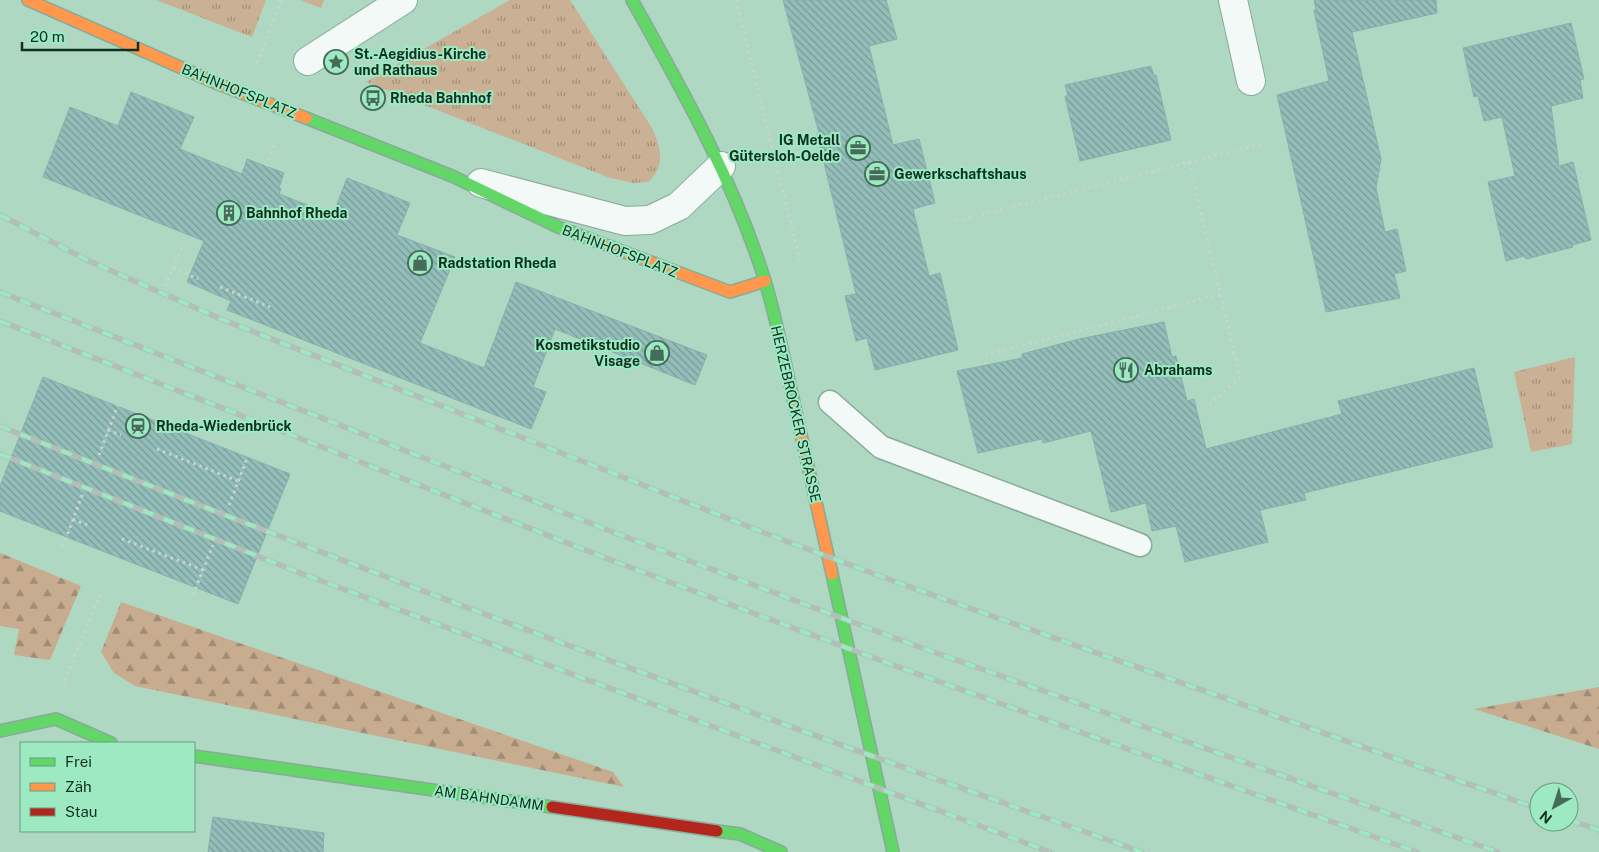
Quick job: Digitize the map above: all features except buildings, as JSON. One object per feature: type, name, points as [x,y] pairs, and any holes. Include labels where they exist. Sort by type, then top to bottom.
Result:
[{"type":"street","name":"BAHNHOFSPLATZ","points":[[28,0],[140,51],[452,176],[558,228],[730,292],[765,281]]},
{"type":"street","points":[[308,61],[404,0]]},
{"type":"street","name":"HERZEBROCKER STRASSE","points":[[632,0],[690,104],[721,166],[746,227],[765,281],[796,410],[893,852]]},
{"type":"street","points":[[1233,0],[1251,81]]},
{"type":"street","name":"BAHNHOFSPLATZ","points":[[452,176],[625,221],[633,221],[650,220],[679,206],[721,166]]},
{"type":"street","points":[[0,731],[56,719],[109,742]]},
{"type":"street","name":"AM BAHNDAMM","points":[[195,756],[740,834],[781,852]]},
{"type":"lane","points":[[830,402],[881,447],[1140,545]]},
{"type":"path","points":[[245,94],[281,0]]},
{"type":"path","points":[[736,0],[800,261]]},
{"type":"path","points":[[956,221],[1263,144]]},
{"type":"path","points":[[1189,162],[1222,294],[1240,377],[1206,408]]},
{"type":"path","points":[[165,286],[181,249]]},
{"type":"path","points":[[173,268],[198,279]]},
{"type":"path","points":[[220,287],[270,307]]},
{"type":"path","points":[[985,355],[1222,294]]},
{"type":"path","points":[[99,455],[118,405]]},
{"type":"path","points":[[108,430],[121,435]]},
{"type":"path","points":[[157,449],[238,481]]},
{"type":"path","points":[[229,506],[248,456]]},
{"type":"path","points":[[63,546],[83,493]]},
{"type":"path","points":[[72,519],[87,525]]},
{"type":"path","points":[[122,539],[202,570]]},
{"type":"path","points":[[193,595],[213,545]]},
{"type":"path","points":[[56,719],[68,672],[101,593]]},
{"type":"green space","points":[[156,0],[266,0],[252,37]]},
{"type":"green space","points":[[300,0],[324,0],[321,8]]},
{"type":"green space","points":[[510,0],[570,0],[652,128],[658,143],[660,163],[654,176],[648,182],[633,183],[610,178],[366,82]]},
{"type":"green space","points":[[1575,357],[1572,444],[1531,452],[1514,372]]},
{"type":"green space","points":[[0,553],[81,586],[50,660],[14,655],[19,629],[0,626]]},
{"type":"green space","points":[[121,602],[613,772],[624,787],[135,686],[114,673],[101,652]]},
{"type":"green space","points":[[1599,687],[1599,749],[1474,709]]},
{"type":"railway","points":[[0,215],[89,261],[221,319],[770,535],[896,582],[1529,805]]},
{"type":"railway","points":[[0,292],[631,539],[911,644],[1498,852]]},
{"type":"railway","points":[[0,321],[621,564],[912,672],[1417,852]]},
{"type":"railway","points":[[0,426],[426,592],[855,750],[1142,852]]},
{"type":"railway","points":[[0,454],[303,574],[1050,852]]},
{"type":"railway","points":[[1579,823],[1599,830]]},
{"type":"traffic: fast","points":[[632,0],[706,137],[738,208],[765,281],[794,403]]},
{"type":"traffic: fast","points":[[306,118],[452,176],[558,227],[590,239]]},
{"type":"traffic: fast","points":[[832,574],[893,852]]},
{"type":"traffic: fast","points":[[0,731],[56,719],[109,742]]},
{"type":"traffic: fast","points":[[195,756],[552,807]]},
{"type":"traffic: fast","points":[[717,831],[740,834],[781,852]]},
{"type":"traffic: slow","points":[[28,0],[216,83],[306,118]]},
{"type":"traffic: slow","points":[[590,239],[730,292],[765,281]]},
{"type":"traffic: slow","points":[[794,403],[832,574]]},
{"type":"traffic: jam","points":[[552,807],[717,831]]},
{"type":"place","name":"St.-Aegidius-Kirche und Rathaus","points":[[336,62]]},
{"type":"place","name":"Rheda Bahnhof","points":[[373,98]]},
{"type":"place","name":"IG Metall Gütersloh-Oelde","points":[[858,148]]},
{"type":"place","name":"Gewerkschaftshaus","points":[[877,174]]},
{"type":"place","name":"Bahnhof Rheda","points":[[229,213]]},
{"type":"place","name":"Radstation Rheda","points":[[420,263]]},
{"type":"place","name":"Kosmetikstudio Visage","points":[[657,353]]},
{"type":"place","name":"Abrahams","points":[[1126,370]]},
{"type":"place","name":"Rheda-Wiedenbrück","points":[[138,426]]}]
